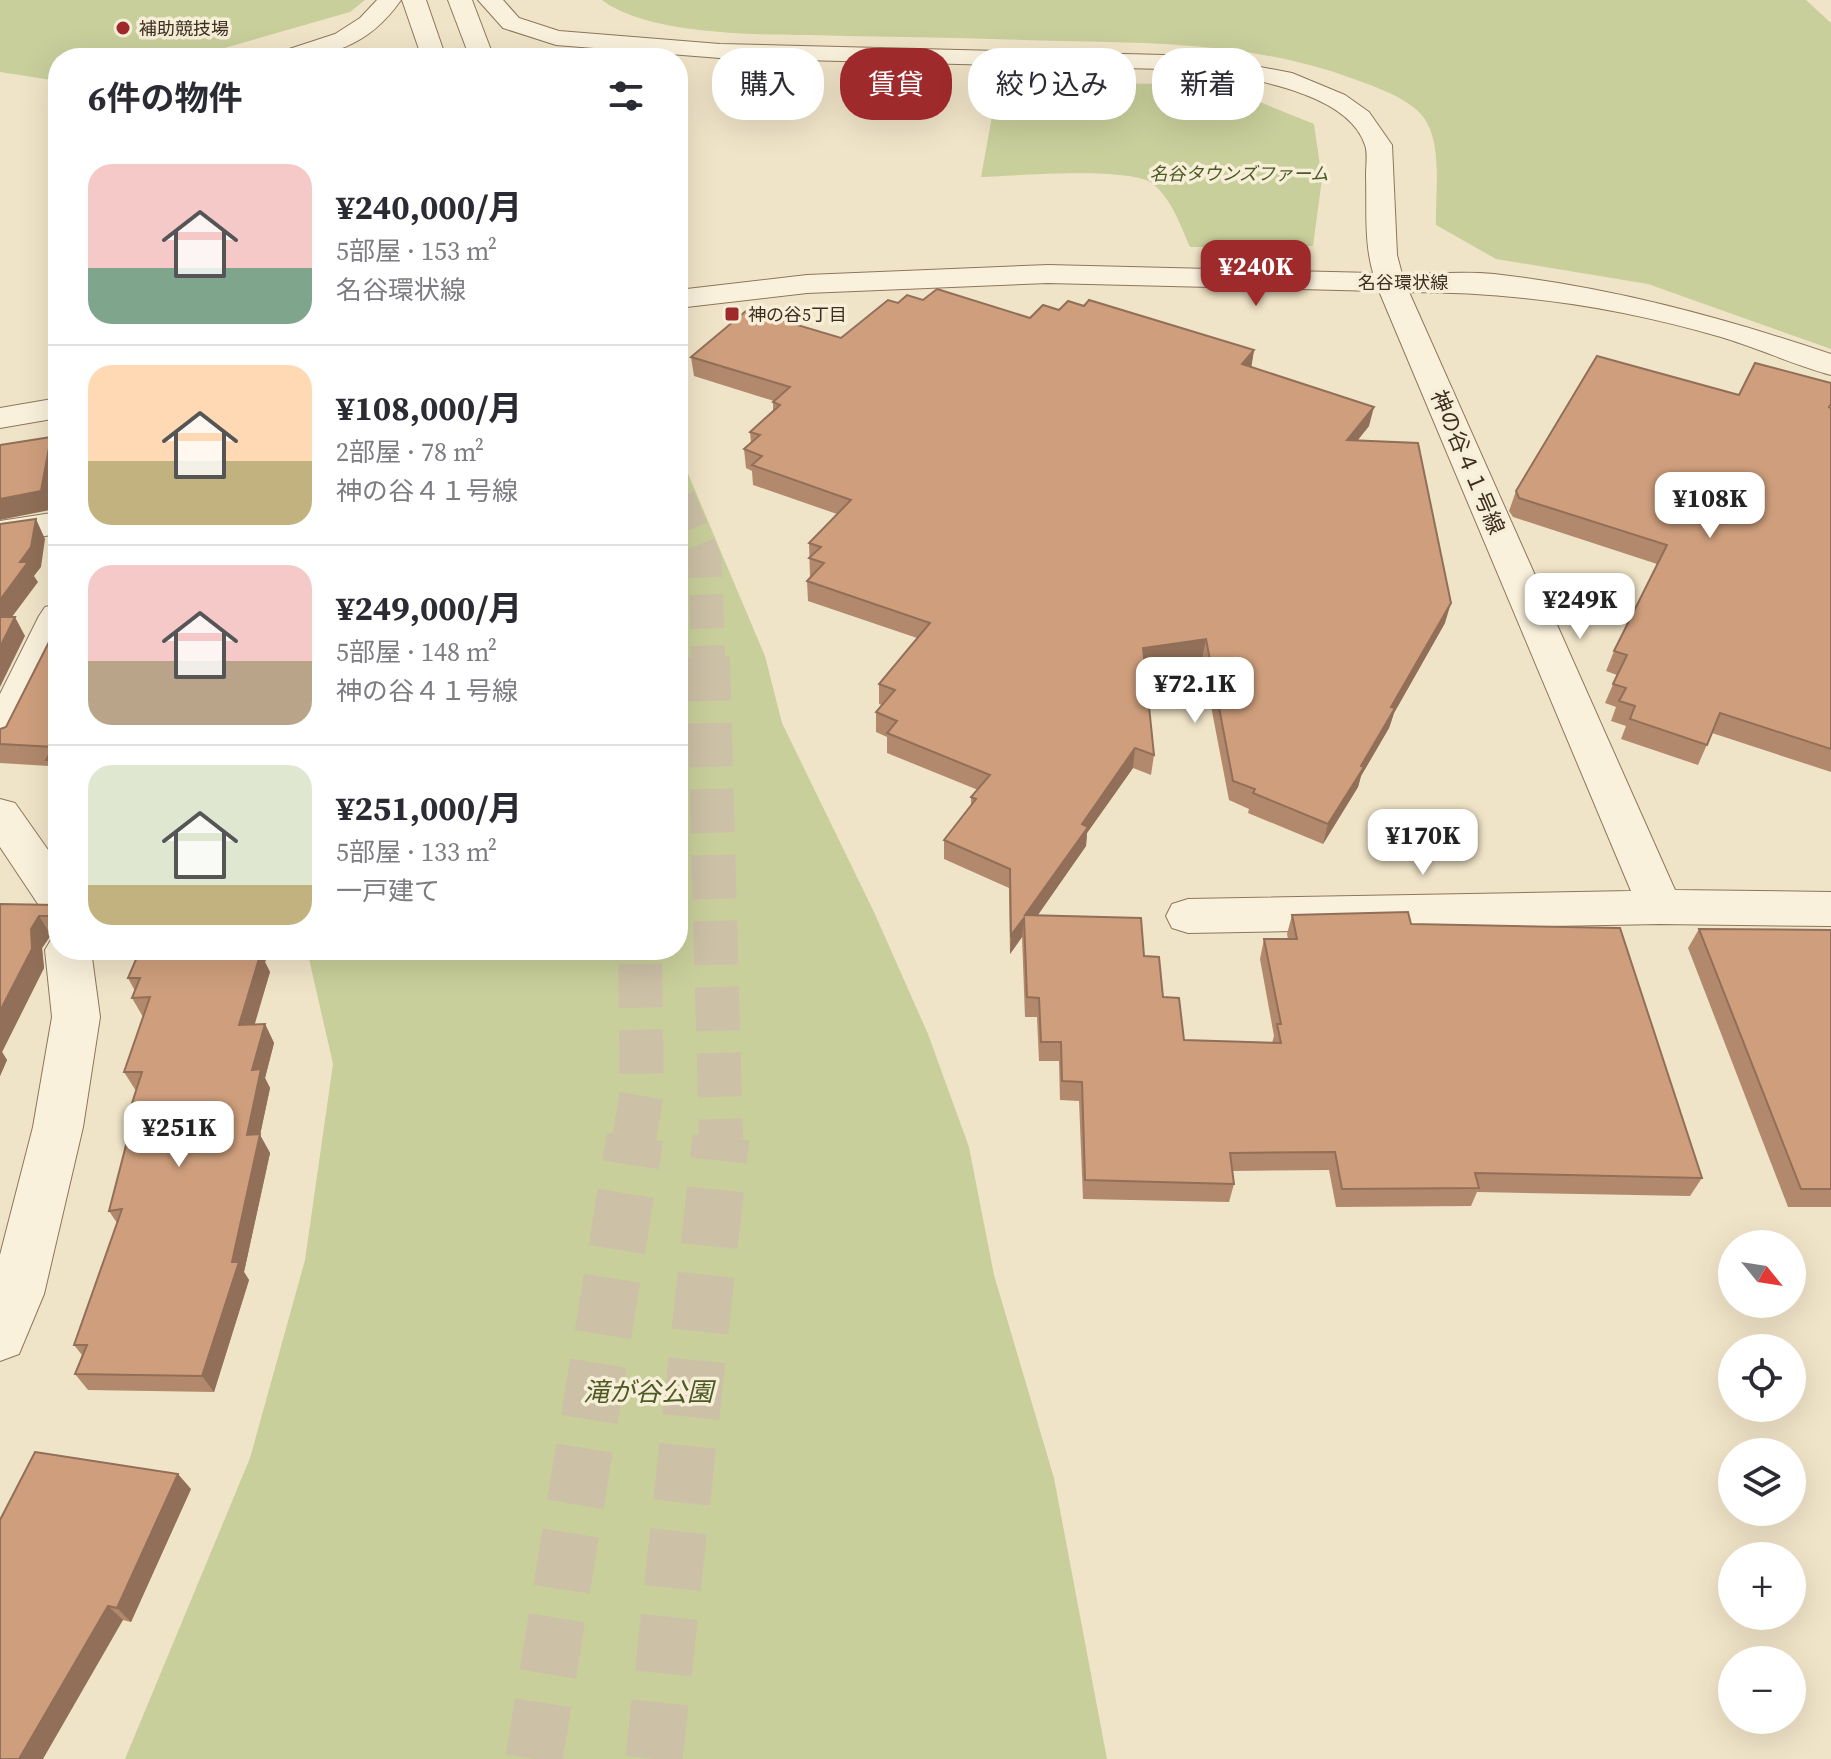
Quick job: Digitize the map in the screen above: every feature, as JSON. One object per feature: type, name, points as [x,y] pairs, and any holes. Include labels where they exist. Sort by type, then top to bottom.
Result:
[{"type":"street","points":[[320,48],[360,32],[376,19],[389,0]]},
{"type":"street","points":[[414,0],[431,48]]},
{"type":"street","points":[[460,0],[478,48]]},
{"type":"street","points":[[490,0],[511,23],[531,33],[556,38],[682,48]]},
{"type":"street","points":[[688,48],[712,50]]},
{"type":"street","points":[[688,56],[712,52]]},
{"type":"street","name":"神の谷４１号線","points":[[824,54],[1203,63],[1283,78],[1336,100],[1360,117],[1379,145],[1382,255],[1390,282],[1660,907]]},
{"type":"street","name":"名谷環状線","points":[[688,298],[807,284],[1048,274],[1491,283],[1609,300],[1733,331],[1831,365]]},
{"type":"street","points":[[0,418],[48,410]]},
{"type":"street","points":[[0,532],[48,525]]},
{"type":"street","points":[[0,735],[48,637]]},
{"type":"street","points":[[0,814],[48,884]]},
{"type":"street","points":[[1188,916],[1660,907],[1831,909]]},
{"type":"street","points":[[0,1336],[17,1294],[58,1127],[76,1017],[69,960]]},
{"type":"green space","name":"補助競技場","points":[[0,0],[365,0],[350,12],[225,48],[48,48],[48,79],[0,72]]},
{"type":"green space","points":[[602,0],[1806,0],[1831,23],[1831,349],[1648,284],[1496,259],[1436,225],[1434,142],[1430,129],[1418,111],[1401,99],[1351,78],[1264,55],[1264,48],[719,32],[652,22],[624,13]]},
{"type":"green space","name":"名谷タウンズファーム","points":[[1136,84],[1152,84],[1152,120],[1264,120],[1264,104],[1314,124],[1322,179],[1313,246],[1190,247],[1165,197],[1153,184],[1141,178],[1097,174],[981,177],[991,120],[1136,120]]},
{"type":"green space","name":"滝が谷公園","points":[[688,474],[765,656],[782,723],[874,912],[928,1034],[969,1147],[994,1275],[1054,1478],[1107,1759],[125,1759],[250,1458],[305,1260],[333,1064],[309,960],[688,960]]},
{"type":"building","points":[[937,289],[1030,318],[1043,305],[1059,310],[1068,301],[1084,306],[1089,300],[1254,350],[1242,364],[1374,407],[1347,440],[1418,443],[1451,603],[1391,707],[1395,708],[1361,766],[1364,767],[1328,824],[1253,793],[1255,789],[1233,781],[1206,639],[1143,648],[1154,755],[1135,748],[1082,824],[1088,827],[1025,915],[1141,918],[1144,956],[1159,957],[1163,997],[1179,998],[1184,1040],[1281,1043],[1277,1024],[1281,1024],[1264,939],[1297,939],[1292,915],[1408,912],[1411,924],[1620,928],[1702,1178],[1475,1173],[1479,1188],[1342,1189],[1335,1152],[1230,1153],[1234,1184],[1085,1180],[1082,1082],[1062,1081],[1061,1042],[1041,1042],[1039,998],[1027,997],[1024,918],[1011,935],[1010,869],[944,840],[976,799],[971,797],[990,775],[887,733],[897,721],[876,712],[895,690],[879,684],[930,623],[807,581],[824,563],[809,558],[821,547],[809,543],[851,500],[752,465],[762,456],[744,449],[760,435],[750,432],[780,405],[773,402],[790,387],[691,357],[747,310],[841,338],[888,300],[898,303],[907,295],[923,300]]},
{"type":"building","points":[[1597,356],[1739,395],[1755,363],[1831,383],[1831,749],[1720,713],[1707,745],[1630,719],[1635,706],[1619,701],[1626,688],[1613,684],[1627,655],[1614,651],[1667,545],[1519,498],[1516,491]]},
{"type":"building","points":[[48,437],[41,491],[0,499],[0,445]]},
{"type":"building","points":[[36,519],[31,547],[20,562],[28,562],[0,600],[0,524]]},
{"type":"building","points":[[0,617],[15,617],[0,647]]},
{"type":"building","points":[[48,644],[48,747],[0,744],[0,729],[6,727]]},
{"type":"building","points":[[0,904],[48,905],[48,916],[39,916],[31,929],[32,949],[0,1011]]},
{"type":"building","points":[[1699,929],[1831,930],[1831,1189],[1801,1189]]},
{"type":"building","points":[[136,960],[259,960],[239,1025],[265,1024],[252,1070],[261,1069],[247,1135],[260,1134],[232,1262],[239,1262],[202,1376],[75,1374],[87,1345],[74,1345],[122,1209],[109,1211],[132,1122],[126,1122],[142,1072],[124,1072],[150,997],[132,998],[140,978],[128,978]]},
{"type":"building","points":[[35,1452],[178,1474],[117,1608],[108,1606],[19,1759],[0,1759],[0,1520]]},
{"type":"tunnel","points":[[688,521],[705,561],[708,659]]},
{"type":"tunnel","points":[[708,657],[721,1137]]},
{"type":"tunnel","points":[[634,1139],[642,1092],[640,960]]},
{"type":"tunnel","points":[[534,1759],[635,1137]]},
{"type":"tunnel","points":[[654,1759],[721,1137]]},
{"type":"place","name":"補助競技場","points":[[123,28]]},
{"type":"place","name":"神の谷5丁目","points":[[732,314]]}]
